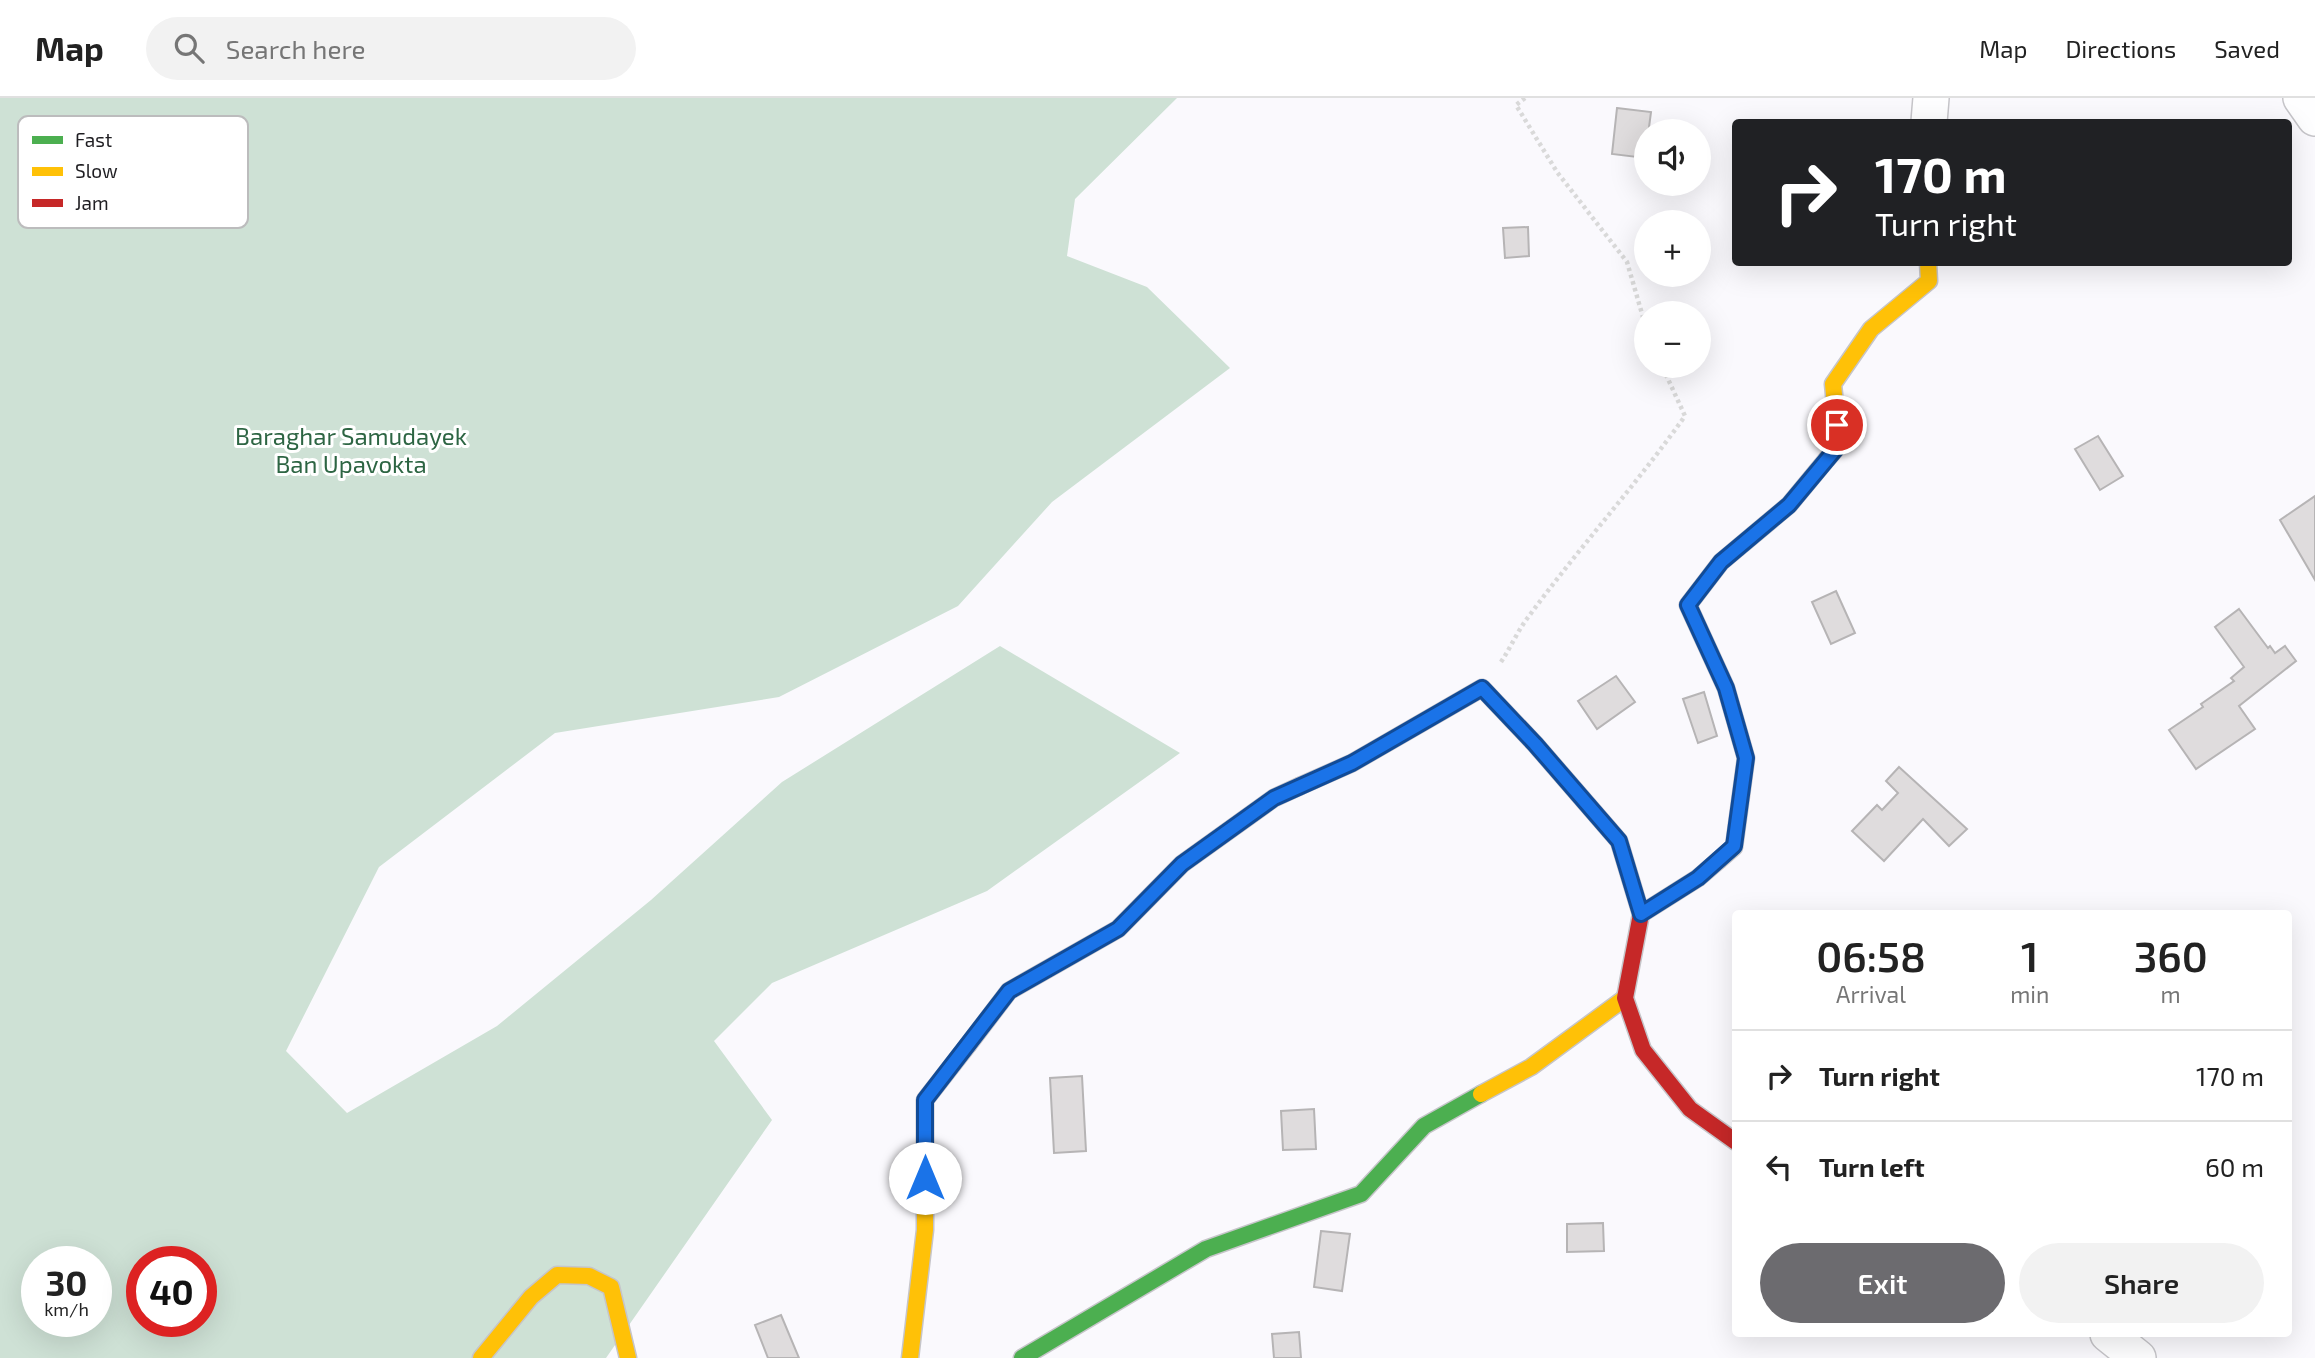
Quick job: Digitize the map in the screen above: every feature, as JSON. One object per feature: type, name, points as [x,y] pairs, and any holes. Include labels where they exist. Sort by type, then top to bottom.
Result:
[{"type":"street","points":[[1929,119],[1931,98]]},
{"type":"street","points":[[2301,98],[2315,118]]},
{"type":"street","points":[[1641,914],[1698,878],[1734,846],[1746,758],[1726,688],[1688,605],[1721,562],[1789,505],[1839,445],[1833,384],[1871,329],[1929,281],[1928,266]]},
{"type":"street","points":[[910,1358],[925,1230],[925,1100],[1009,991],[1118,929],[1182,864],[1274,798],[1352,763],[1482,688],[1535,744],[1619,841],[1641,914],[1625,998],[1643,1050],[1690,1109],[1732,1139]]},
{"type":"street","points":[[1022,1358],[1206,1249],[1361,1194],[1424,1126],[1531,1067],[1625,998]]},
{"type":"street","points":[[481,1358],[531,1297],[556,1275],[589,1276],[611,1287],[628,1358]]},
{"type":"street","points":[[2112,1337],[2138,1358]]},
{"type":"path","points":[[1525,98],[1516,105],[1557,172],[1627,262],[1638,301]]},
{"type":"path","points":[[1482,688],[1527,619],[1646,471],[1685,416],[1668,378]]},
{"type":"green space","name":"Baraghar Samudayek Ban Upavokta","points":[[0,98],[1177,98],[1075,199],[1067,256],[1147,287],[1230,368],[1052,502],[958,606],[779,697],[555,733],[379,867],[286,1051],[347,1113],[497,1026],[651,900],[782,782],[1000,646],[1180,753],[987,891],[772,983],[714,1041],[772,1120],[606,1358],[0,1358]]},
{"type":"building","points":[[1617,108],[1651,112],[1650,119],[1634,119],[1634,157],[1612,154]]},
{"type":"building","points":[[1528,227],[1529,256],[1505,258],[1503,228]]},
{"type":"building","points":[[2098,436],[2123,476],[2100,490],[2075,449]]},
{"type":"building","points":[[2315,496],[2315,580],[2280,520]]},
{"type":"building","points":[[1836,591],[1855,633],[1831,644],[1812,602]]},
{"type":"building","points":[[2239,609],[2268,648],[2270,646],[2275,653],[2285,646],[2296,661],[2239,706],[2255,729],[2196,769],[2169,730],[2203,707],[2201,704],[2234,681],[2231,678],[2244,667],[2215,627]]},
{"type":"building","points":[[1616,676],[1635,702],[1597,729],[1578,701]]},
{"type":"building","points":[[1704,692],[1717,736],[1698,743],[1683,699]]},
{"type":"building","points":[[1899,767],[1967,829],[1949,846],[1923,819],[1884,861],[1852,831],[1877,805],[1882,810],[1898,793],[1886,781]]},
{"type":"building","points":[[1082,1076],[1086,1151],[1054,1153],[1050,1078]]},
{"type":"building","points":[[1314,1109],[1316,1149],[1283,1150],[1281,1111]]},
{"type":"building","points":[[1603,1223],[1604,1251],[1567,1252],[1567,1224]]},
{"type":"building","points":[[1321,1231],[1350,1234],[1342,1291],[1314,1287]]},
{"type":"building","points":[[781,1315],[799,1358],[768,1358],[755,1325]]},
{"type":"building","points":[[1299,1332],[1301,1358],[1274,1358],[1272,1334]]},
{"type":"traffic: fast","points":[[1719,860],[1734,847],[1746,758],[1726,688],[1688,605],[1721,562],[1789,505],[1827,459]]},
{"type":"traffic: fast","points":[[968,1045],[1009,991],[1118,929],[1182,864],[1274,798],[1300,786]]},
{"type":"traffic: fast","points":[[1022,1358],[1206,1249],[1361,1194],[1424,1126],[1481,1094]]},
{"type":"traffic: slow","points":[[1827,459],[1839,445],[1833,384],[1871,329],[1929,281],[1928,266]]},
{"type":"traffic: slow","points":[[1481,1094],[1531,1067],[1625,998]]},
{"type":"traffic: slow","points":[[910,1358],[925,1230],[925,1100],[968,1045]]},
{"type":"traffic: slow","points":[[481,1358],[531,1297],[557,1275],[589,1276],[611,1287],[628,1358]]},
{"type":"traffic: jam","points":[[1300,786],[1352,763],[1482,688],[1535,744],[1619,841],[1641,914]]},
{"type":"traffic: jam","points":[[1719,860],[1698,878],[1641,914],[1625,998],[1643,1050],[1690,1109],[1732,1139]]},
{"type":"route","points":[[925,1178],[925,1100],[1009,991],[1118,929],[1182,864],[1274,798],[1352,763],[1482,688],[1535,744],[1619,841],[1641,914],[1698,878],[1734,846],[1746,758],[1726,688],[1688,605],[1721,562],[1789,505],[1823,465],[1839,445],[1837,425]]}]
